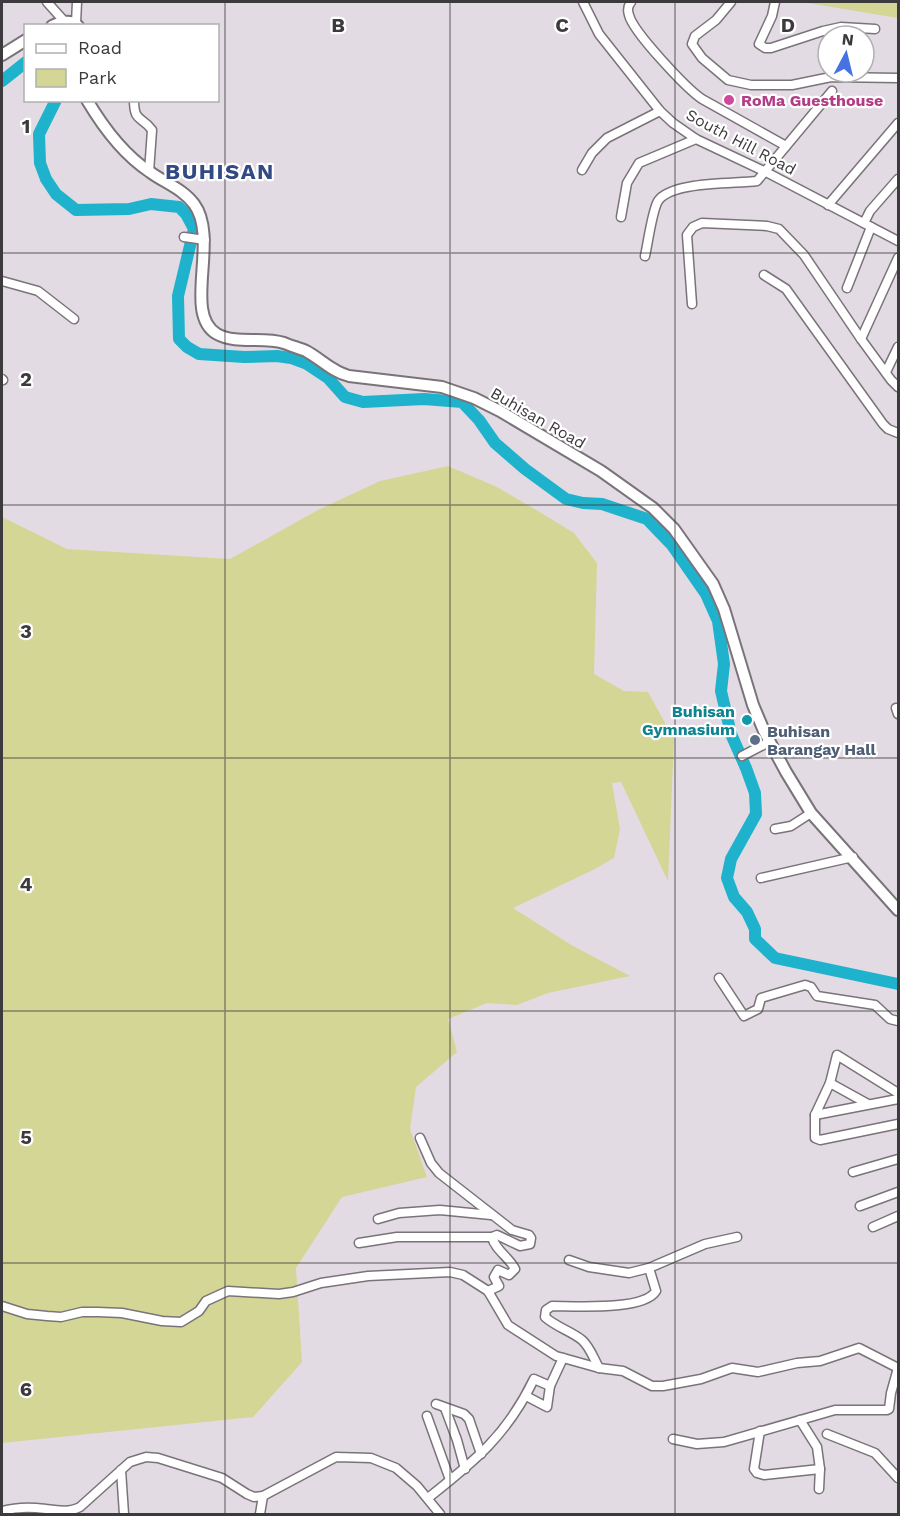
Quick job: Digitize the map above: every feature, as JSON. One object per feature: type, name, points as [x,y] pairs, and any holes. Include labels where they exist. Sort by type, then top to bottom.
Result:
[{"type":"street","points":[[47,2],[73,23],[77,2]]},
{"type":"street","name":"South Hill Road","points":[[583,2],[599,34],[660,111],[673,123],[696,139],[766,172],[898,241]]},
{"type":"street","points":[[631,2],[628,6],[629,15],[638,31],[690,90],[786,146]]},
{"type":"street","points":[[731,2],[716,20],[695,36],[692,44],[702,58],[728,80],[751,85],[792,85],[831,77],[898,78]]},
{"type":"street","points":[[776,2],[768,24],[759,39],[761,47],[771,48],[816,33]]},
{"type":"street","points":[[2,55],[24,41]]},
{"type":"street","points":[[645,256],[657,205],[662,197],[704,184],[757,182],[832,91]]},
{"type":"street","name":"Buhisan Road","points":[[88,102],[97,117],[123,149],[149,172],[186,195],[195,205],[203,222],[195,239],[202,315],[210,329],[219,335],[238,339],[266,339],[282,343],[305,351],[338,373],[349,376],[442,387],[474,398],[601,471],[653,508],[674,530],[712,584],[724,609],[753,705],[770,742],[811,813],[898,910]]},
{"type":"street","points":[[134,102],[138,120],[152,130],[149,172]]},
{"type":"street","points":[[582,170],[592,153],[607,138],[660,111]]},
{"type":"street","points":[[828,205],[898,123]]},
{"type":"street","points":[[621,217],[627,183],[639,163],[696,139]]},
{"type":"street","points":[[847,288],[870,211],[898,179]]},
{"type":"street","points":[[692,304],[687,235],[693,227],[702,223],[767,226],[779,229],[804,255],[861,339],[898,387]]},
{"type":"street","points":[[861,339],[898,258]]},
{"type":"street","points":[[764,275],[786,289],[883,424],[898,433]]},
{"type":"street","points":[[2,281],[38,291],[74,319]]},
{"type":"street","points":[[886,372],[898,347]]},
{"type":"street","points":[[742,756],[770,742]]},
{"type":"street","points":[[775,829],[791,826],[811,813]]},
{"type":"street","points":[[761,878],[852,857]]},
{"type":"street","points":[[719,978],[744,1016],[758,1009],[761,998],[805,985],[811,987],[820,997],[875,1005],[890,1019],[898,1021]]},
{"type":"street","points":[[898,1093],[837,1055],[830,1083],[815,1115],[815,1138],[817,1140],[898,1124]]},
{"type":"street","points":[[830,1083],[868,1104]]},
{"type":"street","points":[[815,1115],[898,1099]]},
{"type":"street","points":[[359,1243],[397,1237],[492,1237],[497,1235],[520,1246],[530,1244],[531,1238],[525,1232],[512,1230],[439,1173],[431,1163],[420,1138]]},
{"type":"street","points":[[853,1172],[898,1160]]},
{"type":"street","points":[[860,1206],[898,1192]]},
{"type":"street","points":[[378,1219],[399,1213],[440,1210],[492,1215]]},
{"type":"street","points":[[873,1227],[898,1216]]},
{"type":"street","points":[[488,1291],[499,1286],[494,1277],[498,1270],[509,1275],[515,1269],[494,1244],[492,1237]]},
{"type":"street","points":[[569,1260],[590,1267],[629,1273],[649,1268],[705,1244],[737,1237]]},
{"type":"street","points":[[599,1368],[582,1340],[552,1324],[545,1317],[546,1310],[552,1306],[621,1306],[651,1297],[656,1291],[649,1268]]},
{"type":"street","points":[[2,1306],[27,1314],[47,1316],[61,1317],[82,1312],[122,1313],[162,1321],[181,1322],[199,1311],[206,1301],[228,1291],[279,1294],[321,1283],[368,1276],[450,1272],[464,1275],[488,1291],[508,1325],[528,1339],[563,1358],[585,1365],[623,1371],[652,1386],[701,1379],[726,1369],[758,1372],[797,1363],[820,1361],[860,1348],[898,1368],[887,1410],[835,1410],[724,1442],[697,1444],[673,1439]]},
{"type":"street","points":[[526,1396],[547,1407],[550,1386],[563,1358]]},
{"type":"street","points":[[428,1498],[488,1448],[515,1414],[534,1379],[550,1386]]},
{"type":"street","points":[[465,1469],[457,1440],[440,1406],[464,1414],[469,1419],[481,1455]]},
{"type":"street","points":[[427,1416],[450,1480]]},
{"type":"street","points":[[800,1420],[817,1447],[820,1469],[819,1489]]},
{"type":"street","points":[[760,1431],[754,1469],[757,1473],[764,1475],[820,1469]]},
{"type":"street","points":[[827,1434],[875,1453],[898,1478]]},
{"type":"street","points":[[2,1511],[14,1508],[72,1511],[80,1507],[130,1462],[146,1457],[158,1458],[222,1478],[254,1497],[263,1496],[336,1457],[371,1458],[396,1468],[428,1498],[440,1515]]},
{"type":"street","points":[[120,1470],[124,1515]]},
{"type":"street","points":[[260,1515],[263,1496]]},
{"type":"green space","points":[[801,2],[898,2],[898,18]]},
{"type":"green space","points":[[448,466],[497,487],[574,533],[597,563],[594,674],[624,691],[648,692],[674,739],[668,881],[621,782],[612,783],[620,829],[614,858],[513,908],[573,946],[630,976],[548,993],[517,1005],[487,1003],[448,1019],[457,1052],[416,1087],[410,1129],[427,1177],[342,1197],[296,1268],[302,1362],[253,1417],[2,1443],[2,517],[67,549],[230,559],[318,510],[380,481]]},
{"type":"waterway","points":[[2,81],[24,64]]},
{"type":"waterway","points":[[55,102],[39,134],[40,163],[46,179],[56,194],[76,210],[129,209],[151,204],[179,207],[186,214],[194,229],[178,296],[179,339],[187,347],[199,354],[291,358],[307,364],[328,378],[345,397],[363,402],[424,399],[462,402],[479,420],[495,443],[525,469],[566,499],[602,504],[647,519],[672,545],[706,594],[718,621],[724,664],[721,691],[731,734],[755,793],[756,814],[731,859],[727,878],[734,897],[747,912],[755,929],[755,939],[775,958],[898,984]]},
{"type":"place","name":"RoMa Guesthouse","points":[[729,100]]},
{"type":"place","name":"Buhisan Gymnasium","points":[[747,720]]},
{"type":"place","name":"Buhisan Barangay Hall","points":[[755,740]]},
{"type":"district","name":"BUHISAN","points":[[220,171]]}]
